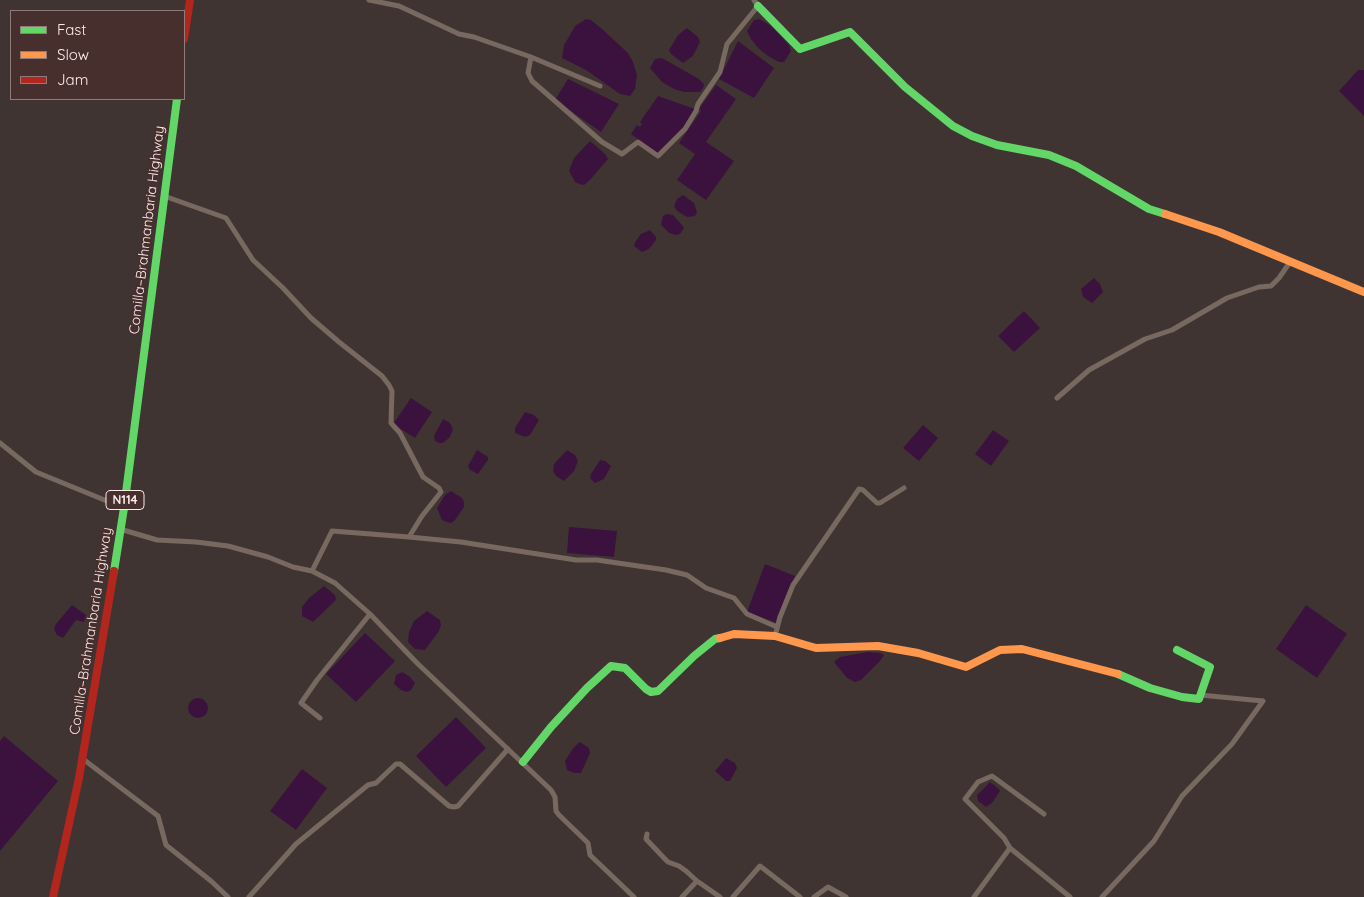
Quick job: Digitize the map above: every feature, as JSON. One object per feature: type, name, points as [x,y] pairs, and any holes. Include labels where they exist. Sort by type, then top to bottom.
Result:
[{"type":"main road","points":[[185,32],[190,0]]},
{"type":"main road","points":[[756,3],[800,49],[804,50],[850,32],[905,87],[953,126],[972,136],[997,145],[1049,155],[1076,166],[1149,208],[1219,232],[1364,292]]},
{"type":"main road","name":"Comilla–Brahmanbaria Highway","points":[[53,897],[82,758],[124,508],[176,100]]},
{"type":"main road","points":[[523,762],[551,727],[587,688],[611,666],[625,668],[646,689],[652,692],[658,691],[694,656],[715,639],[734,634],[775,636],[816,648],[878,646],[918,653],[966,667],[1000,650],[1022,649],[1123,675],[1150,688],[1182,697],[1198,699],[1210,667],[1177,650]]},
{"type":"street","points":[[369,0],[399,6],[460,34],[531,57],[600,86]]},
{"type":"street","points":[[531,57],[528,73],[532,81],[602,142],[622,154],[638,142],[658,156],[685,129],[698,104],[720,72],[727,44],[756,3]]},
{"type":"street","points":[[164,196],[226,218],[253,260],[312,318],[382,376],[389,384],[392,391],[391,423],[400,433],[423,477],[439,488],[441,492],[422,516],[409,537]]},
{"type":"street","points":[[1056,398],[1090,370],[1145,339],[1172,330],[1227,298],[1259,287],[1271,286],[1290,262]]},
{"type":"street","points":[[0,443],[36,472],[124,508]]},
{"type":"street","points":[[775,636],[793,585],[858,489],[863,490],[877,503],[880,503],[904,488]]},
{"type":"street","points":[[120,529],[158,540],[228,546],[268,557],[293,567],[312,571],[335,583],[370,614],[417,663],[551,790],[555,797],[556,811],[588,843],[590,855],[634,897]]},
{"type":"street","points":[[312,571],[332,531],[461,542],[576,560],[597,560],[666,570],[687,575],[706,588],[734,598],[747,614],[777,627]]},
{"type":"street","points":[[320,718],[301,702],[316,680],[370,614]]},
{"type":"street","points":[[1102,897],[1154,841],[1182,796],[1232,744],[1263,701],[1200,695]]},
{"type":"street","points":[[249,897],[296,844],[368,785],[376,783],[396,764],[400,764],[449,806],[454,807],[458,806],[508,749]]},
{"type":"street","points":[[82,758],[158,816],[166,844],[228,897]]},
{"type":"street","points":[[1044,814],[992,776],[978,782],[965,799],[1004,838],[1010,848],[1070,897]]},
{"type":"street","points":[[647,834],[646,839],[668,862],[679,866],[694,876],[697,881],[720,897]]},
{"type":"street","points":[[974,897],[1010,848]]},
{"type":"street","points":[[733,897],[760,866],[800,897]]},
{"type":"street","points":[[682,897],[697,881]]},
{"type":"street","points":[[814,897],[828,887],[846,897]]},
{"type":"shaded area","points":[[586,19],[591,20],[628,53],[637,75],[635,89],[630,96],[620,94],[586,70],[562,58],[564,45],[575,26]]},
{"type":"shaded area","points":[[759,19],[771,26],[789,45],[791,51],[784,62],[779,62],[768,56],[751,39],[747,31],[754,20]]},
{"type":"shaded area","points":[[687,28],[698,37],[700,42],[693,56],[683,63],[671,54],[669,50],[678,35]]},
{"type":"shaded area","points":[[738,41],[774,68],[754,98],[719,79]]},
{"type":"shaded area","points":[[662,58],[699,79],[704,84],[700,92],[684,92],[662,82],[650,68],[655,59]]},
{"type":"shaded area","points":[[1358,70],[1364,70],[1364,116],[1339,91]]},
{"type":"shaded area","points":[[568,79],[619,104],[601,132],[555,100]]},
{"type":"shaded area","points":[[716,85],[736,99],[706,142],[734,161],[706,200],[677,180],[695,154],[679,143]]},
{"type":"shaded area","points":[[658,96],[695,109],[684,127],[657,154],[631,134],[637,125],[640,127],[642,124],[640,122]]},
{"type":"shaded area","points":[[590,141],[608,159],[584,185],[575,182],[569,171],[574,158]]},
{"type":"shaded area","points":[[683,195],[694,203],[697,212],[695,216],[687,217],[677,211],[674,206],[677,199]]},
{"type":"shaded area","points":[[667,214],[673,215],[683,226],[684,228],[680,234],[669,233],[661,225],[663,216]]},
{"type":"shaded area","points":[[650,230],[656,237],[656,240],[649,249],[642,252],[634,246],[635,242],[641,234]]},
{"type":"shaded area","points":[[1094,278],[1100,284],[1103,292],[1092,303],[1083,297],[1081,289]]},
{"type":"shaded area","points":[[1024,311],[1040,328],[1014,352],[998,336]]},
{"type":"shaded area","points":[[411,398],[432,412],[415,438],[393,424]]},
{"type":"shaded area","points":[[525,412],[534,415],[539,420],[530,435],[525,437],[515,433],[515,428]]},
{"type":"shaded area","points":[[443,419],[450,423],[453,429],[450,437],[443,443],[439,443],[435,441],[434,436]]},
{"type":"shaded area","points":[[923,425],[938,438],[919,461],[903,448]]},
{"type":"shaded area","points":[[993,430],[1009,441],[991,466],[975,454]]},
{"type":"shaded area","points":[[477,450],[488,457],[488,460],[478,474],[470,470],[468,466]]},
{"type":"shaded area","points":[[567,450],[575,455],[578,461],[574,471],[564,481],[556,476],[553,471],[554,464]]},
{"type":"shaded area","points":[[600,460],[605,461],[611,466],[604,479],[595,483],[590,478]]},
{"type":"shaded area","points":[[451,491],[462,498],[464,507],[451,523],[442,520],[437,508],[445,495]]},
{"type":"shaded area","points":[[569,527],[617,531],[614,557],[567,553]]},
{"type":"shaded area","points":[[765,564],[795,576],[777,623],[747,612]]},
{"type":"shaded area","points":[[324,586],[335,595],[336,600],[313,622],[302,616],[302,607],[309,598]]},
{"type":"shaded area","points":[[72,605],[86,615],[85,619],[84,622],[76,620],[63,638],[57,635],[54,629]]},
{"type":"shaded area","points":[[1306,605],[1347,634],[1317,678],[1276,649]]},
{"type":"shaded area","points":[[427,611],[440,620],[441,625],[439,631],[425,650],[415,649],[408,642],[409,632],[414,621]]},
{"type":"shaded area","points":[[365,633],[395,661],[356,702],[326,674]]},
{"type":"shaded area","points":[[868,652],[884,655],[861,680],[855,682],[847,678],[834,662],[840,657]]},
{"type":"shaded area","points":[[402,672],[415,683],[411,690],[407,692],[394,684],[396,675]]},
{"type":"shaded area","points":[[198,698],[205,701],[208,708],[205,715],[198,718],[191,715],[188,708],[191,701]]},
{"type":"shaded area","points":[[456,717],[486,748],[446,787],[416,756]]},
{"type":"shaded area","points":[[4,736],[58,781],[0,851],[0,741]]},
{"type":"shaded area","points":[[580,742],[589,748],[590,753],[581,773],[574,773],[567,770],[565,761],[574,747]]},
{"type":"shaded area","points":[[726,758],[735,763],[737,768],[730,781],[726,781],[715,771]]},
{"type":"shaded area","points":[[302,769],[327,788],[296,830],[270,811]]},
{"type":"shaded area","points":[[990,782],[1000,791],[992,803],[986,807],[978,801],[977,795]]},
{"type":"traffic: fast","points":[[758,6],[800,49],[850,32],[905,87],[953,126],[972,136],[997,145],[1049,155],[1076,166],[1149,209],[1165,214]]},
{"type":"traffic: fast","points":[[114,571],[124,508],[177,100]]},
{"type":"traffic: fast","points":[[523,762],[551,727],[587,688],[611,666],[625,668],[646,689],[651,692],[658,691],[694,656],[715,639],[720,638]]},
{"type":"traffic: fast","points":[[1118,674],[1150,688],[1182,697],[1199,699],[1210,667],[1177,650]]},
{"type":"traffic: slow","points":[[1165,214],[1219,232],[1364,292]]},
{"type":"traffic: slow","points":[[720,638],[734,634],[775,636],[816,648],[878,646],[918,653],[966,667],[1000,650],[1022,649],[1118,674]]},
{"type":"traffic: jam","points":[[185,32],[190,0]]},
{"type":"traffic: jam","points":[[53,897],[79,778],[114,571]]}]
